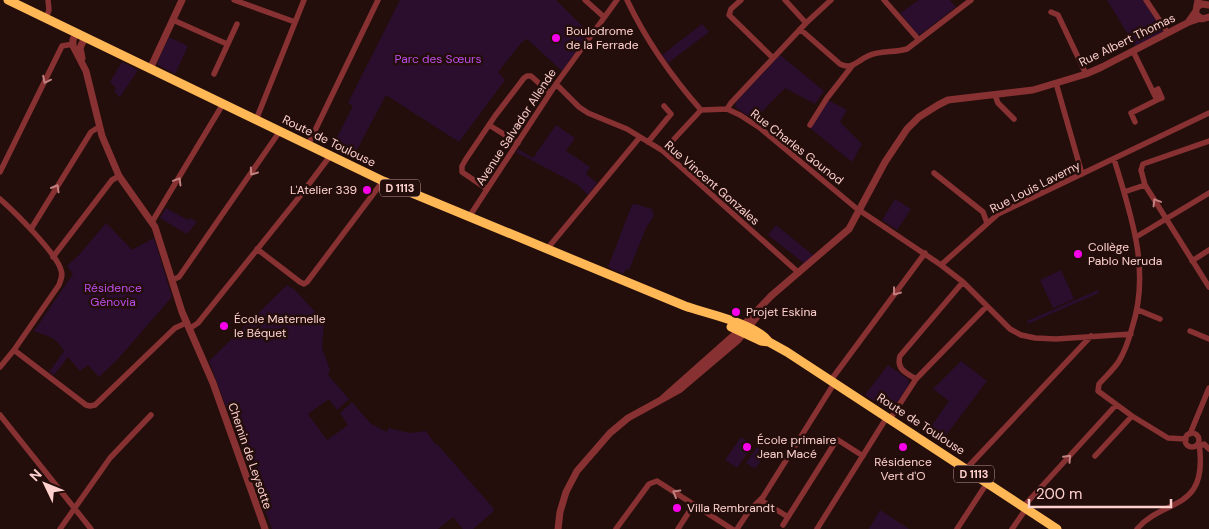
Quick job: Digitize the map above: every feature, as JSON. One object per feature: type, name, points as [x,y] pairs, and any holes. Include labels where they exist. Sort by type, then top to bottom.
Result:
[{"type":"main road","name":"Route de Toulouse","points":[[8,0],[383,181],[701,312],[707,312],[743,330],[764,335],[769,342],[833,381],[1057,529]]},
{"type":"street","points":[[46,18],[49,10],[48,0]]},
{"type":"street","points":[[150,69],[182,0]]},
{"type":"street","points":[[256,120],[304,0]]},
{"type":"street","points":[[308,145],[378,0]]},
{"type":"street","points":[[585,0],[604,17]]},
{"type":"street","name":"Avenue Salvador Allende","points":[[469,218],[556,84],[617,0]]},
{"type":"street","points":[[627,0],[656,54],[701,110]]},
{"type":"street","points":[[741,0],[729,12],[729,15],[773,58]]},
{"type":"street","points":[[785,0],[806,22]]},
{"type":"street","points":[[663,152],[701,110],[727,109],[806,22],[831,0]]},
{"type":"street","points":[[884,0],[919,40]]},
{"type":"street","points":[[810,125],[827,98],[852,66],[866,56],[907,49],[971,0]]},
{"type":"street","points":[[1146,0],[1168,33]]},
{"type":"street","points":[[238,1],[295,22]]},
{"type":"street","points":[[1206,19],[1197,15],[1197,6],[1207,3]]},
{"type":"street","name":"Rue Albert Thomas","points":[[1189,22],[1197,6]]},
{"type":"street","points":[[1051,12],[1058,15],[1086,74]]},
{"type":"street","name":"Rue Albert Thomas","points":[[558,529],[566,492],[577,471],[593,451],[628,418],[662,399],[743,330],[778,292],[849,229],[885,162],[907,129],[919,117],[948,100],[1033,90],[1086,74],[1189,22],[1206,19]]},
{"type":"street","points":[[173,20],[227,44]]},
{"type":"street","points":[[214,74],[237,24]]},
{"type":"street","points":[[800,29],[840,64],[846,67],[852,66]]},
{"type":"street","points":[[0,172],[62,46],[75,47],[80,35]]},
{"type":"street","name":"Chemin de Leysotte","points":[[75,47],[88,78],[100,127],[119,176],[152,222],[159,238],[188,326],[190,338],[202,369],[215,390],[265,529]]},
{"type":"street","points":[[1133,51],[1157,100],[1131,113],[1135,122]]},
{"type":"street","points":[[487,189],[464,174],[461,168],[489,125],[528,76],[531,76],[550,93]]},
{"type":"street","points":[[1056,83],[1082,174]]},
{"type":"street","name":"Rue Vincent Gonzales","points":[[556,84],[588,113],[621,126],[663,152],[799,273]]},
{"type":"street","points":[[995,95],[998,103],[1014,119]]},
{"type":"street","points":[[152,222],[223,104]]},
{"type":"street","points":[[648,142],[671,114],[664,106]]},
{"type":"street","name":"Rue Charles Gounod","points":[[727,109],[740,115],[773,138],[860,210]]},
{"type":"street","name":"Rue Louis Laverny","points":[[941,265],[998,214],[1209,113]]},
{"type":"street","points":[[489,125],[518,143]]},
{"type":"street","points":[[31,230],[90,132],[100,127]]},
{"type":"street","points":[[172,280],[179,277],[280,131]]},
{"type":"street","points":[[547,249],[640,137]]},
{"type":"street","points":[[1209,141],[1143,164],[1141,170],[1145,185],[1209,287]]},
{"type":"street","points":[[14,350],[86,405],[95,405],[175,328],[198,324],[330,156]]},
{"type":"street","points":[[1114,159],[1136,237],[1141,282],[1138,310],[1131,334],[1119,361],[1099,384],[1098,391],[1132,416],[1168,438],[1197,436],[1207,471]]},
{"type":"street","points":[[934,173],[983,212],[987,223]]},
{"type":"street","points":[[54,257],[112,180],[119,176]]},
{"type":"street","points":[[257,249],[300,282],[304,284],[308,282],[383,181]]},
{"type":"street","points":[[1124,192],[1145,185]]},
{"type":"street","points":[[1136,237],[1209,194]]},
{"type":"street","points":[[0,199],[31,230],[54,257],[62,271],[59,285],[14,350],[0,366]]},
{"type":"street","points":[[860,210],[941,265],[963,282],[1010,329],[1027,337],[1056,339],[1131,334]]},
{"type":"street","points":[[1192,261],[1209,250]]},
{"type":"street","points":[[737,529],[749,511],[759,501],[833,381],[925,253]]},
{"type":"street","points":[[916,379],[899,368],[900,356],[963,282]]},
{"type":"street","points":[[817,529],[863,456],[916,379],[987,306]]},
{"type":"street","points":[[1138,310],[1160,319]]},
{"type":"street","points":[[1190,331],[1209,339]]},
{"type":"street","points":[[966,469],[1091,336]]},
{"type":"street","points":[[1209,388],[1188,437],[1188,445],[1190,447],[1204,444],[1209,448]]},
{"type":"street","points":[[1012,529],[1024,508],[1116,405]]},
{"type":"street","points":[[0,415],[91,529]]},
{"type":"street","points":[[60,529],[110,458],[151,415]]},
{"type":"street","points":[[1095,456],[1132,416]]},
{"type":"street","points":[[783,525],[836,441],[838,440],[863,456]]},
{"type":"street","points":[[616,529],[651,482],[659,482],[732,529]]},
{"type":"street","points":[[957,529],[987,483]]},
{"type":"street","points":[[1137,529],[1146,520],[1186,503],[1202,489]]},
{"type":"street","points":[[759,501],[764,502],[788,517]]},
{"type":"street","points":[[678,529],[694,504]]},
{"type":"green space","name":"Parc des Sœurs","points":[[400,0],[556,0],[589,33],[562,71],[527,39],[521,43],[498,72],[505,80],[459,142],[386,95],[352,159],[331,149],[353,106],[348,103]]},
{"type":"green space","points":[[919,0],[950,0],[956,7],[921,34],[917,34],[900,13]]},
{"type":"green space","points":[[1107,0],[1143,0],[1163,32],[1135,46]]},
{"type":"green space","points":[[702,24],[709,32],[668,63],[662,55]]},
{"type":"green space","points":[[169,37],[188,46],[175,74],[157,63]]},
{"type":"green space","points":[[780,55],[824,91],[815,104],[785,88],[754,120],[735,107],[736,102]]},
{"type":"green space","points":[[122,62],[138,70],[120,97],[114,91],[116,88],[110,82]]},
{"type":"green space","points":[[828,100],[847,110],[840,122],[862,144],[852,162],[810,128]]},
{"type":"green space","points":[[556,125],[575,138],[566,151],[590,167],[586,174],[597,183],[588,195],[578,185],[516,152],[518,149],[533,158]]},
{"type":"green space","points":[[895,199],[911,209],[897,230],[882,220]]},
{"type":"green space","points":[[635,204],[652,209],[654,216],[646,228],[629,270],[626,269],[623,274],[608,267],[632,205]]},
{"type":"green space","points":[[166,208],[188,220],[190,218],[197,222],[187,234],[160,218]]},
{"type":"green space","name":"Résidence Génovia","points":[[106,223],[132,250],[154,238],[172,297],[117,360],[99,377],[88,365],[80,371],[68,357],[54,375],[49,372],[64,351],[55,340],[34,331],[73,274],[67,266]]},
{"type":"green space","points":[[776,225],[814,256],[805,264],[768,235]]},
{"type":"green space","points":[[1061,270],[1074,299],[1053,308],[1040,280]]},
{"type":"green space","points":[[287,285],[296,291],[324,322],[322,348],[330,370],[328,375],[349,399],[337,410],[329,399],[308,414],[327,440],[348,425],[340,413],[352,402],[371,424],[387,432],[388,428],[410,433],[426,431],[435,444],[438,445],[494,509],[473,529],[463,529],[453,517],[438,529],[272,529],[209,361]]},
{"type":"green space","points":[[1098,290],[1099,293],[1028,324],[1027,321]]},
{"type":"green space","points":[[961,361],[987,381],[940,443],[927,435],[949,401],[933,389]]},
{"type":"green space","points":[[888,365],[908,379],[909,384],[891,412],[865,395]]},
{"type":"green space","points":[[741,437],[753,445],[737,468],[725,460]]},
{"type":"green space","points":[[757,447],[766,453],[755,469],[746,463]]},
{"type":"green space","points":[[880,510],[909,529],[869,529]]},
{"type":"place","name":"Boulodrome de la Ferrade","points":[[556,38]]},
{"type":"place","name":"L'Atelier 339","points":[[367,190]]},
{"type":"place","name":"Collège Pablo Neruda","points":[[1078,254]]},
{"type":"place","name":"Projet Eskina","points":[[736,312]]},
{"type":"place","name":"École Maternelle le Béquet","points":[[224,326]]},
{"type":"place","name":"École primaire Jean Macé","points":[[747,447]]},
{"type":"place","name":"Résidence Vert d'O","points":[[903,447]]},
{"type":"place","name":"Villa Rembrandt","points":[[677,508]]}]
